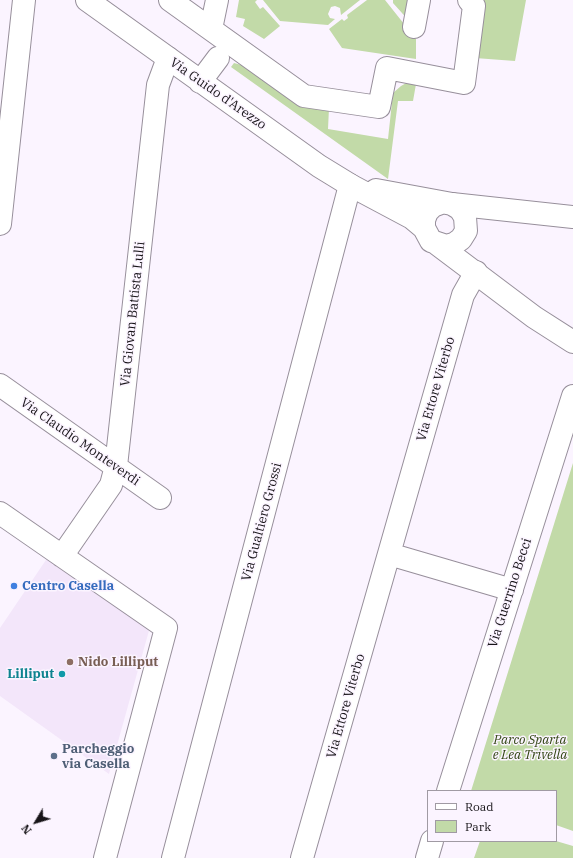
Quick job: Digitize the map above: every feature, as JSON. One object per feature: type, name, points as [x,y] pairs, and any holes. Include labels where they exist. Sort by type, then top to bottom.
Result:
[{"type":"street","points":[[0,224],[24,0]]},
{"type":"street","name":"Via Guido d'Arezzo","points":[[87,0],[319,166],[350,185],[412,218],[431,236],[534,317],[573,342]]},
{"type":"street","points":[[170,0],[211,30],[224,50],[304,96],[379,107],[387,68],[464,83],[474,6],[469,0]]},
{"type":"street","points":[[211,30],[217,0]]},
{"type":"street","points":[[414,27],[419,0]]},
{"type":"street","points":[[200,82],[224,50]]},
{"type":"street","name":"Via Giovan Battista Lulli","points":[[62,556],[111,485],[116,466],[158,85],[168,58]]},
{"type":"street","points":[[350,185],[447,204],[573,216]]},
{"type":"street","name":"Via Gualtiero Grossi","points":[[174,858],[350,185]]},
{"type":"street","points":[[476,272],[466,245],[466,228],[465,217],[460,209],[447,204],[433,206],[424,220],[431,236],[446,246],[454,244],[461,239],[466,228],[479,217],[503,210]]},
{"type":"street","name":"Via Ettore Viterbo","points":[[302,858],[462,295],[476,272]]},
{"type":"street","name":"Via Claudio Monteverdi","points":[[0,386],[160,498]]},
{"type":"street","name":"Via Guerrino Becci","points":[[448,790],[573,396]]},
{"type":"street","points":[[0,513],[166,628],[105,858]]},
{"type":"street","points":[[389,554],[512,590]]},
{"type":"street","points":[[427,858],[432,842]]},
{"type":"shaded area","name":"Nido Lilliput","points":[[50,554],[150,627],[109,774],[0,696],[0,628]]},
{"type":"green space","points":[[239,0],[257,0],[255,2],[260,9],[263,7],[280,26],[264,39],[243,26],[245,19],[236,17]]},
{"type":"green space","points":[[263,0],[360,0],[341,15],[340,8],[335,6],[331,7],[328,14],[330,18],[335,19],[328,25],[280,21]]},
{"type":"green space","points":[[367,0],[385,0],[416,39],[416,59],[342,48],[329,29],[342,19],[344,21],[348,18],[347,15]]},
{"type":"green space","points":[[393,0],[413,0],[411,23],[393,3]]},
{"type":"green space","points":[[478,0],[526,0],[515,61],[475,58]]},
{"type":"green space","points":[[234,63],[249,67],[329,108],[328,129],[388,139],[393,93],[408,82],[416,84],[413,101],[398,101],[388,179],[231,67]]},
{"type":"green space","name":"Parco Sparta e Lea Trivella","points":[[573,463],[573,831],[557,825],[557,790],[471,790]]},
{"type":"green space","points":[[557,841],[573,846],[573,858],[474,858],[480,842]]},
{"type":"place","name":"Centro Casella","points":[[14,586]]},
{"type":"place","name":"Nido Lilliput","points":[[70,662]]},
{"type":"place","name":"Lilliput","points":[[62,674]]},
{"type":"place","name":"Parcheggio via Casella","points":[[54,756]]}]
